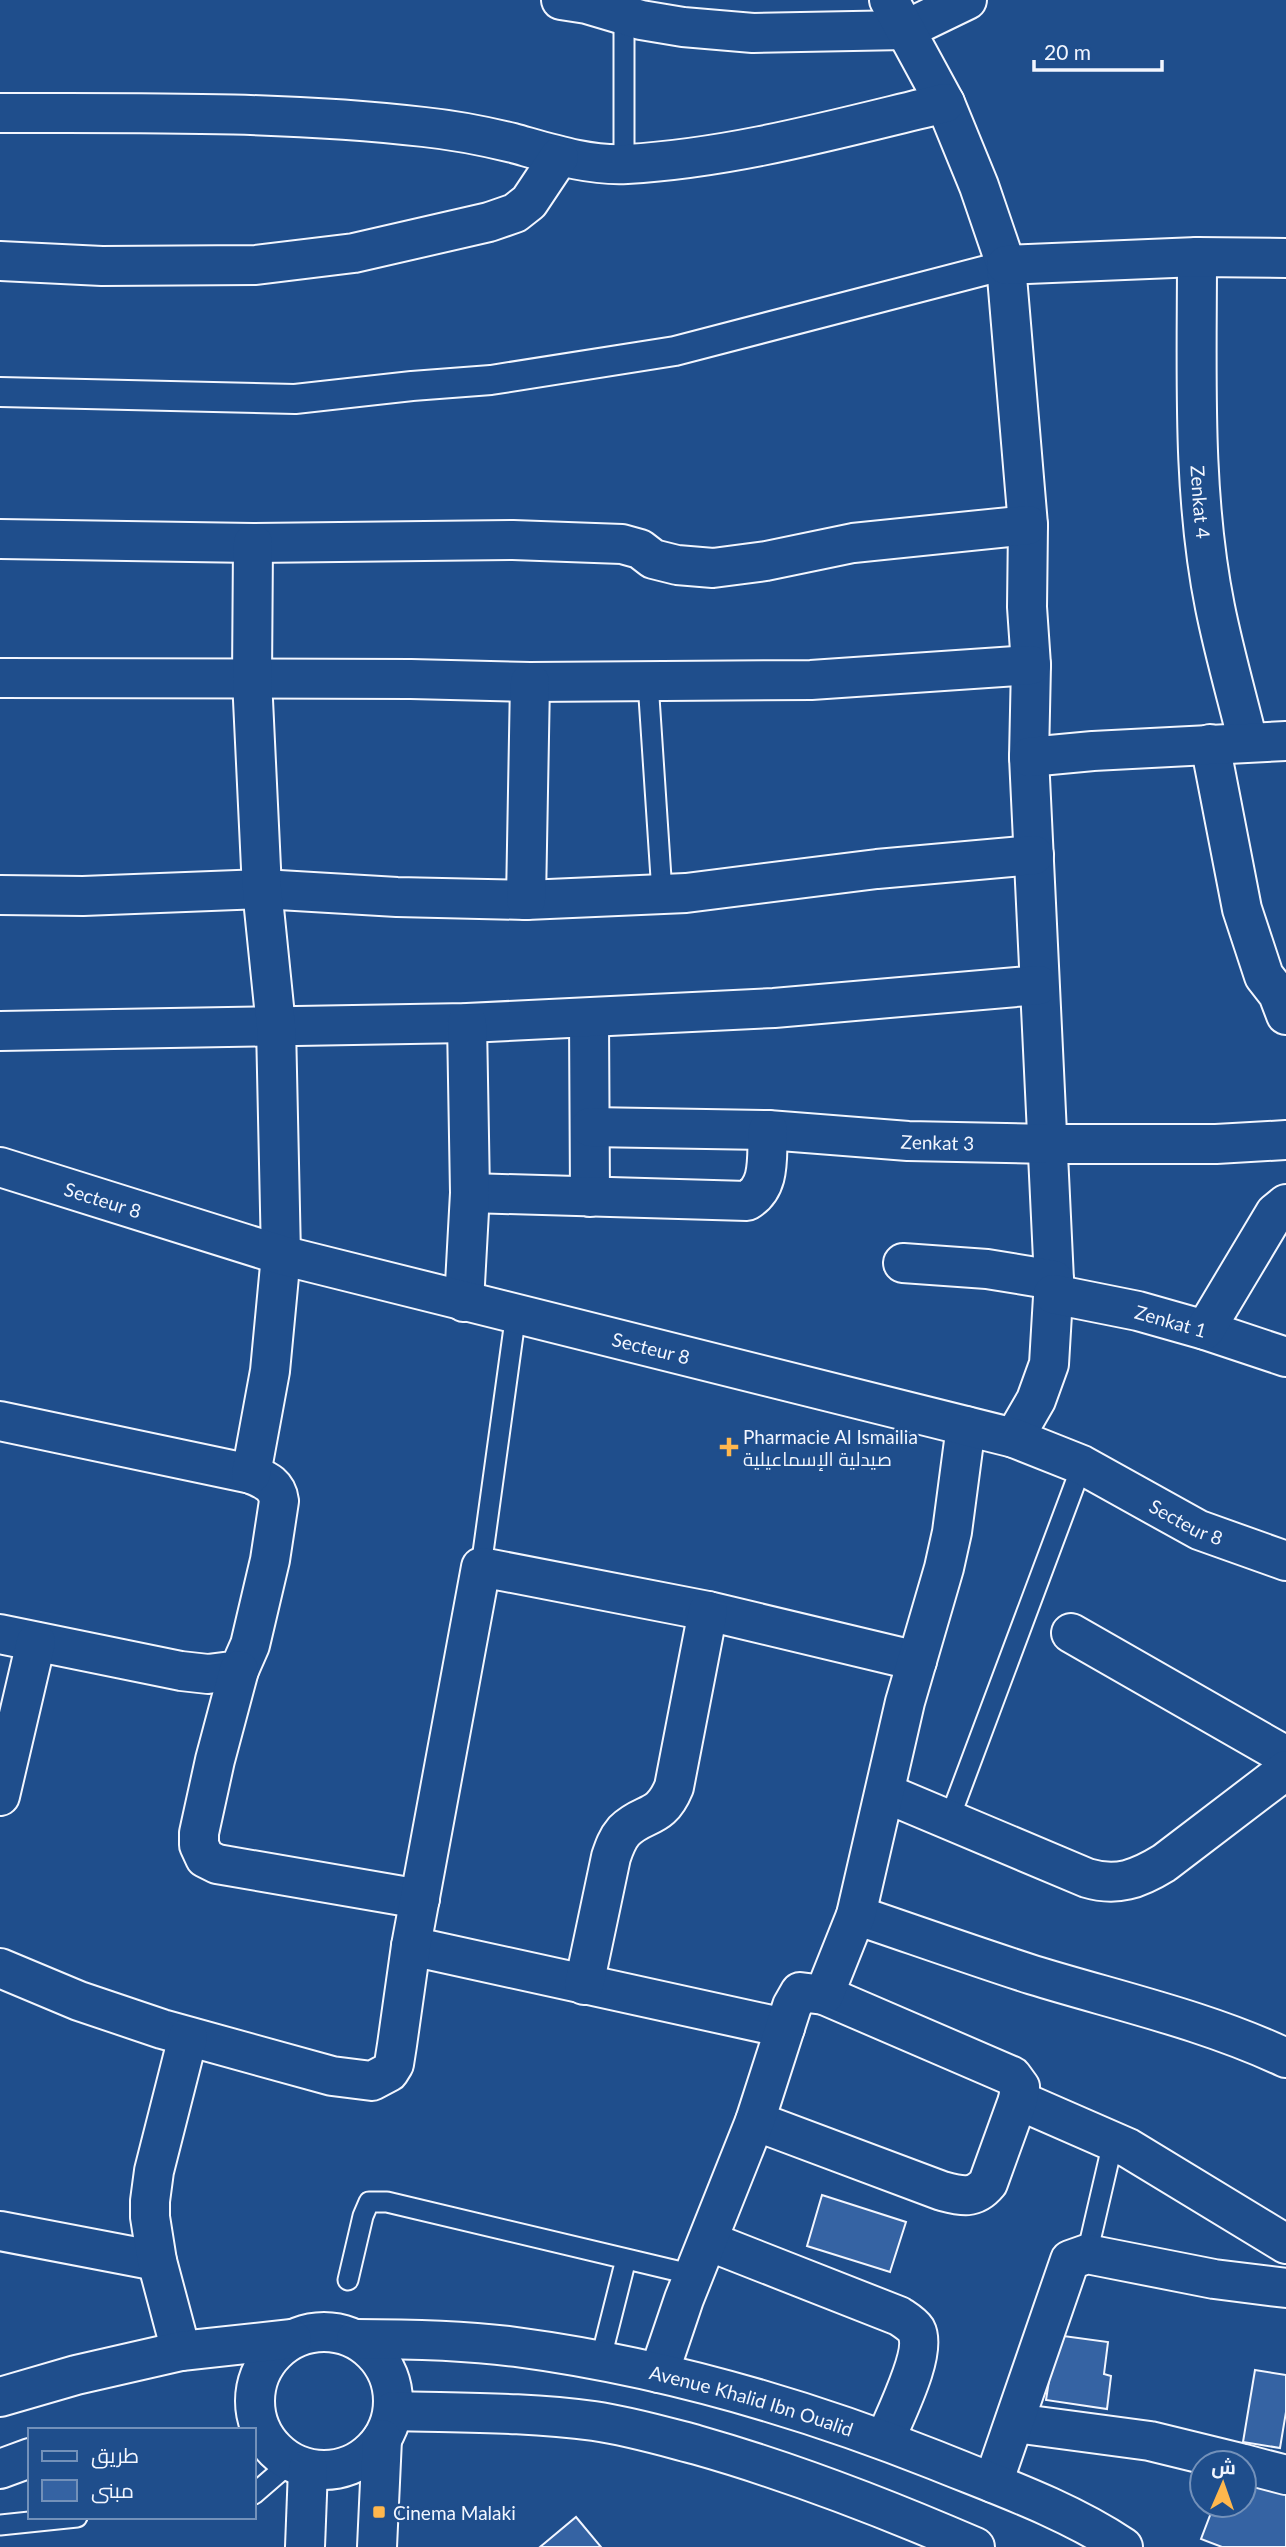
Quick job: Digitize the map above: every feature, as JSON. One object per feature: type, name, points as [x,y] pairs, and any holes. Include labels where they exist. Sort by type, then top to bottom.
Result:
[{"type":"street","points":[[561,0],[624,7],[683,27],[753,33],[897,15],[967,0]]},
{"type":"street","points":[[897,15],[944,103],[979,186],[1006,265],[1028,525],[1027,607],[1031,666],[1029,757],[1054,1287],[1049,1364],[1036,1400],[1014,1438]]},
{"type":"street","points":[[0,113],[151,113],[378,121],[510,142],[559,157],[624,164],[709,155],[944,103]]},
{"type":"street","points":[[0,261],[102,265],[256,265],[354,253],[489,222],[515,213],[529,202],[559,157]]},
{"type":"street","points":[[0,392],[295,399],[491,380],[675,351],[1006,265],[1197,257],[1286,258]]},
{"type":"street","name":"Zenkat 4","points":[[1197,257],[1197,397],[1201,501],[1214,606],[1248,742]]},
{"type":"street","points":[[0,540],[253,543],[513,540],[622,544],[640,549],[653,559],[713,568],[766,561],[853,543],[1028,525]]},
{"type":"street","points":[[251,1474],[270,1371],[281,1255],[276,1026],[262,889],[252,679],[253,543]]},
{"type":"street","points":[[0,678],[648,682],[811,680],[1031,666]]},
{"type":"street","points":[[526,900],[530,682]]},
{"type":"street","points":[[1029,757],[1286,741]]},
{"type":"street","points":[[1210,744],[1242,909],[1264,976],[1278,994],[1286,1015]]},
{"type":"street","points":[[0,895],[83,897],[262,889],[397,897],[526,900],[685,893],[877,869],[1034,855]]},
{"type":"street","points":[[0,1031],[467,1023],[787,1007],[1040,985]]},
{"type":"street","points":[[589,1017],[590,1197]]},
{"type":"street","points":[[464,1302],[470,1192],[467,1023]]},
{"type":"street","name":"Zenkat 3","points":[[590,1127],[768,1130],[908,1140],[1048,1144],[1216,1144],[1286,1140]]},
{"type":"street","points":[[470,1192],[747,1201],[760,1193],[765,1180],[768,1130]]},
{"type":"street","name":"Secteur 8","points":[[0,1167],[281,1255],[1014,1438],[1082,1465],[1199,1530],[1286,1561]]},
{"type":"street","points":[[1205,1330],[1275,1213],[1286,1204]]},
{"type":"street","name":"Zenkat 1","points":[[903,1263],[987,1269],[1205,1330],[1286,1357]]},
{"type":"street","points":[[0,1421],[251,1474],[272,1484],[279,1501],[270,1560],[250,1645],[239,1670],[215,1760],[199,1833],[200,1845],[205,1858],[217,1864],[419,1899]]},
{"type":"street","points":[[824,1995],[856,1915],[917,1661],[953,1532],[966,1426]]},
{"type":"street","points":[[0,1968],[79,2001],[188,2037],[344,2079],[365,2081],[383,2077],[394,2064],[419,1899],[481,1567],[708,1611],[917,1661]]},
{"type":"street","points":[[584,1985],[615,1845],[626,1830],[662,1808],[674,1787],[708,1611]]},
{"type":"street","points":[[1071,1633],[1286,1756]]},
{"type":"street","points":[[2,1779],[18,1638],[181,1671],[208,1674],[239,1670]]},
{"type":"street","points":[[885,1793],[1087,1878],[1116,1883],[1131,1881],[1164,1863],[1286,1770]]},
{"type":"street","points":[[856,1915],[1034,1975],[1178,2016],[1286,2058]]},
{"type":"street","points":[[411,1946],[785,2028]]},
{"type":"street","points":[[659,2373],[755,2121],[798,1994],[808,1992],[824,1995],[1012,2076],[1020,2087],[1018,2100],[988,2183],[970,2196],[942,2191],[755,2121]]},
{"type":"street","points":[[181,2351],[157,2261],[150,2201],[154,2171],[188,2037]]},
{"type":"street","points":[[1018,2100],[1140,2155],[1286,2244]]},
{"type":"street","points":[[0,2231],[157,2261]]},
{"type":"street","points":[[993,2483],[1070,2260],[1087,2253],[1214,2278],[1286,2288]]},
{"type":"street","points":[[701,2258],[899,2316],[915,2329],[918,2343],[916,2362],[885,2440]]},
{"type":"street","points":[[0,2397],[76,2375],[181,2351],[292,2339],[313,2332],[335,2333],[356,2339],[374,2353],[386,2369],[393,2389],[387,2425],[377,2547]]},
{"type":"street","points":[[292,2339],[273,2353],[261,2372],[255,2394],[256,2416],[279,2451],[305,2547]]},
{"type":"street","name":"Avenue Khalid Ibn Oualid","points":[[356,2339],[416,2339],[515,2347],[659,2373],[727,2390],[885,2440],[993,2483],[1097,2529],[1123,2547]]},
{"type":"street","points":[[387,2425],[529,2415],[595,2421],[650,2432],[769,2468],[898,2514],[975,2547]]},
{"type":"street","points":[[1015,2423],[1150,2441],[1188,2450]]},
{"type":"street","points":[[279,2451],[329,2471],[349,2466],[368,2455],[387,2425]]},
{"type":"street","points":[[0,2469],[28,2459]]},
{"type":"street","points":[[1258,2468],[1286,2475]]},
{"type":"lane","points":[[624,7],[624,164]]},
{"type":"lane","points":[[648,682],[663,893]]},
{"type":"lane","points":[[481,1567],[516,1313]]},
{"type":"lane","points":[[949,1820],[1082,1465]]},
{"type":"lane","points":[[1087,2253],[1113,2142]]},
{"type":"lane","points":[[348,2280],[363,2216],[369,2202],[387,2202],[626,2259],[701,2258]]},
{"type":"lane","points":[[600,2362],[626,2259]]},
{"type":"lane","points":[[256,2491],[279,2451]]},
{"type":"lane","points":[[0,2525],[58,2519]]},
{"type":"building","points":[[822,2195],[906,2222],[890,2272],[807,2246]]},
{"type":"building","points":[[1056,2335],[1108,2342],[1104,2374],[1111,2376],[1107,2409],[1046,2400]]},
{"type":"building","points":[[1255,2370],[1286,2375],[1286,2412],[1280,2448],[1243,2442]]},
{"type":"building","points":[[1258,2478],[1286,2489],[1286,2547],[1222,2547],[1201,2539],[1209,2519],[1258,2519]]},
{"type":"building","points":[[576,2517],[601,2547],[540,2547]]},
{"type":"place","name":"Pharmacie Al Ismailia صيدلية الإسماعيلية","points":[[729,1447]]},
{"type":"place","name":"Cinema Malaki","points":[[379,2512]]}]
